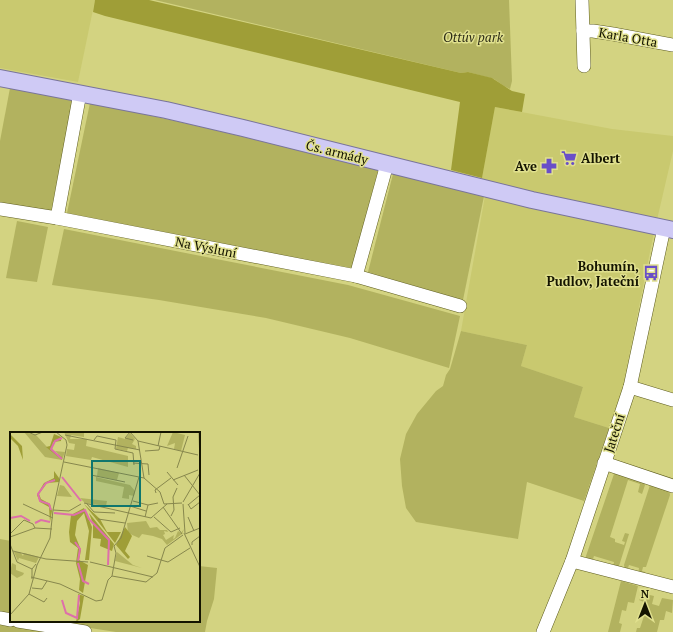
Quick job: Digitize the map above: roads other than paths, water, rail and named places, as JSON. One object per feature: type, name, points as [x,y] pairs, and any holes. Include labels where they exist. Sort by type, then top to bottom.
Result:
[{"type":"main road","name":"Čs. armády","points":[[0,78],[166,110],[532,200],[669,229]]},
{"type":"street","name":"Karla Otta","points":[[582,0],[584,66]]},
{"type":"street","name":"Karla Otta","points":[[583,31],[613,34],[673,45]]},
{"type":"street","points":[[57,218],[80,93]]},
{"type":"street","points":[[356,276],[386,164]]},
{"type":"street","name":"Na Výsluní","points":[[0,209],[57,218],[356,276],[460,306]]},
{"type":"street","name":"Jateční","points":[[543,632],[572,561],[630,387],[669,229]]},
{"type":"street","points":[[630,387],[673,400]]},
{"type":"street","points":[[604,463],[673,486]]},
{"type":"street","points":[[572,561],[673,587]]},
{"type":"street","points":[[0,618],[10,620]]},
{"type":"street","points":[[24,622],[85,632]]},
{"type":"place","name":"Albert","points":[[569,158]]},
{"type":"place","name":"Ave","points":[[549,166]]},
{"type":"place","name":"Bohumín, Pudlov, Jateční","points":[[651,273]]},
{"type":"park label","name":"Ottúv park","points":[[473,37]]}]
